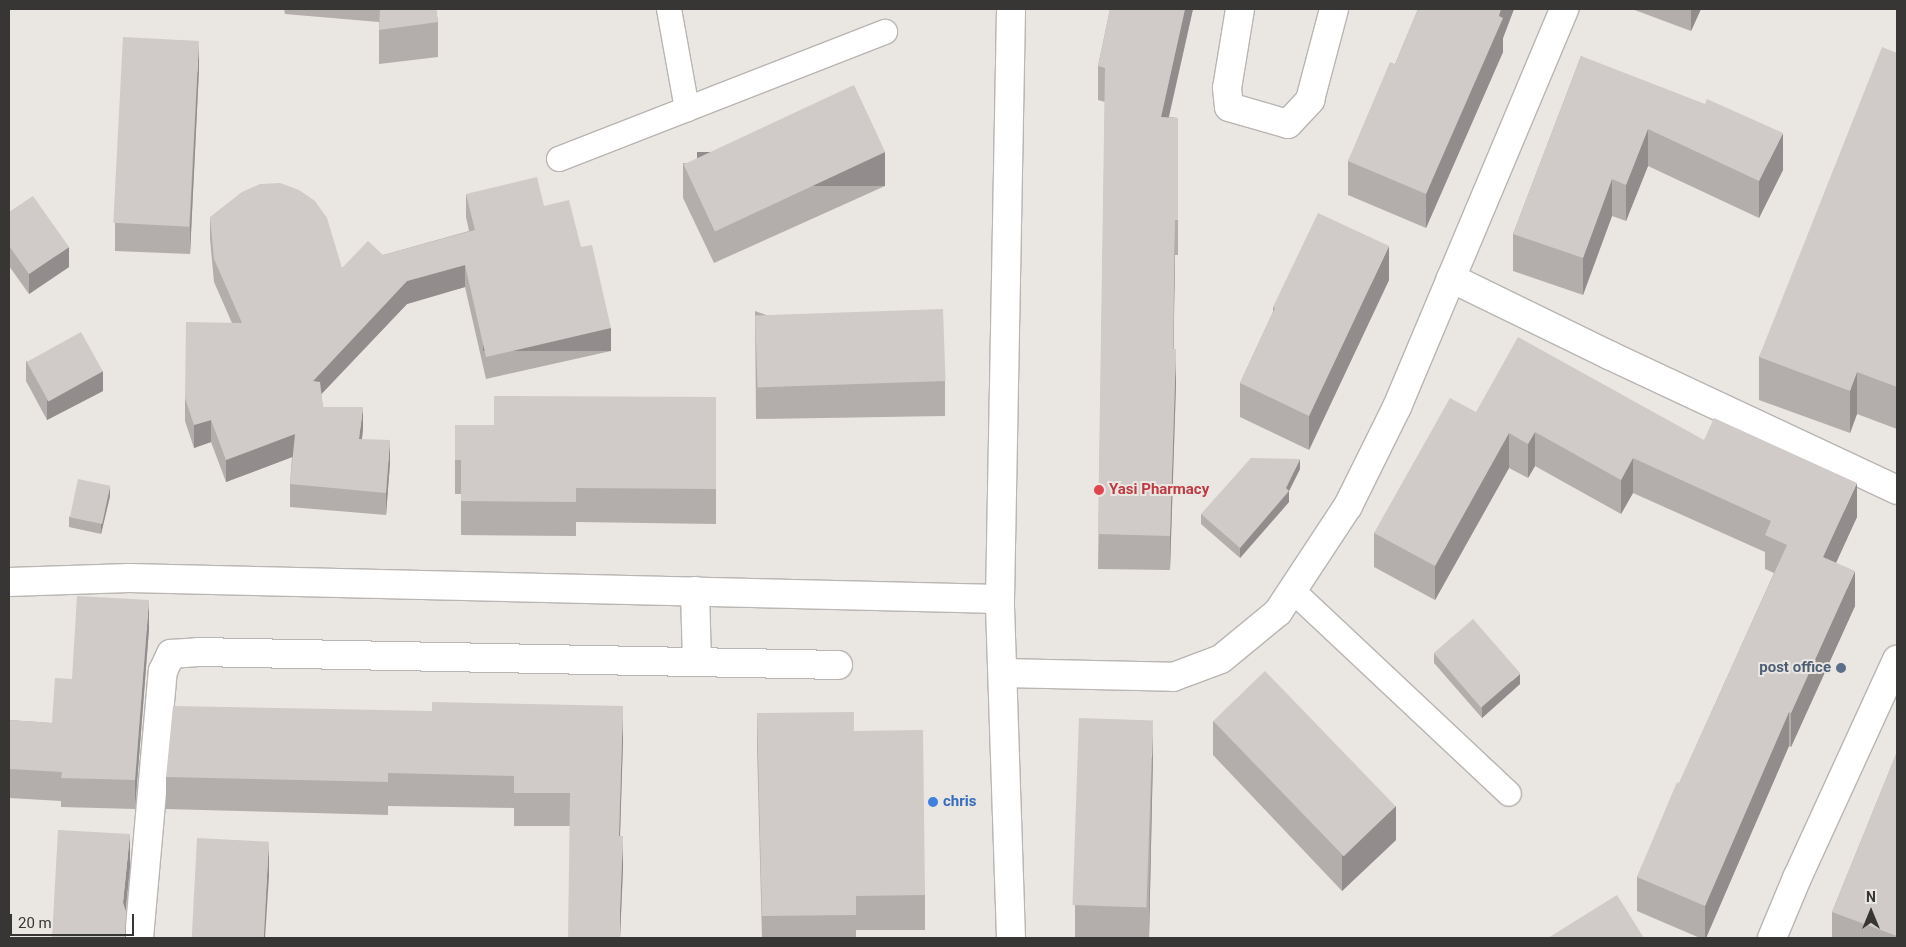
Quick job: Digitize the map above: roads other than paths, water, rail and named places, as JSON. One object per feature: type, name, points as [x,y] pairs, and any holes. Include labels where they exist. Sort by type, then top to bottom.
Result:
[{"type":"street","points":[[1011,9],[1000,599],[1011,938]]},
{"type":"street","points":[[1240,9],[1227,88],[1229,107],[1288,124],[1310,100],[1334,9]]},
{"type":"street","points":[[1003,673],[1173,677],[1221,659],[1278,612],[1348,506],[1397,407],[1564,9]]},
{"type":"street","points":[[1451,278],[1609,356],[1897,490]]},
{"type":"street","points":[[9,582],[129,578],[1000,599]]},
{"type":"street","points":[[695,591],[697,662]]},
{"type":"street","points":[[139,938],[163,671],[171,654],[208,652],[838,665]]},
{"type":"street","points":[[1772,938],[1797,878],[1897,660]]},
{"type":"lane","points":[[669,9],[687,109]]},
{"type":"lane","points":[[559,159],[885,32]]},
{"type":"lane","points":[[1293,591],[1509,794]]},
{"type":"place","name":"Yasi Pharmacy","points":[[1099,490]]},
{"type":"place","name":"post office","points":[[1841,668]]},
{"type":"place","name":"chris","points":[[933,802]]}]
